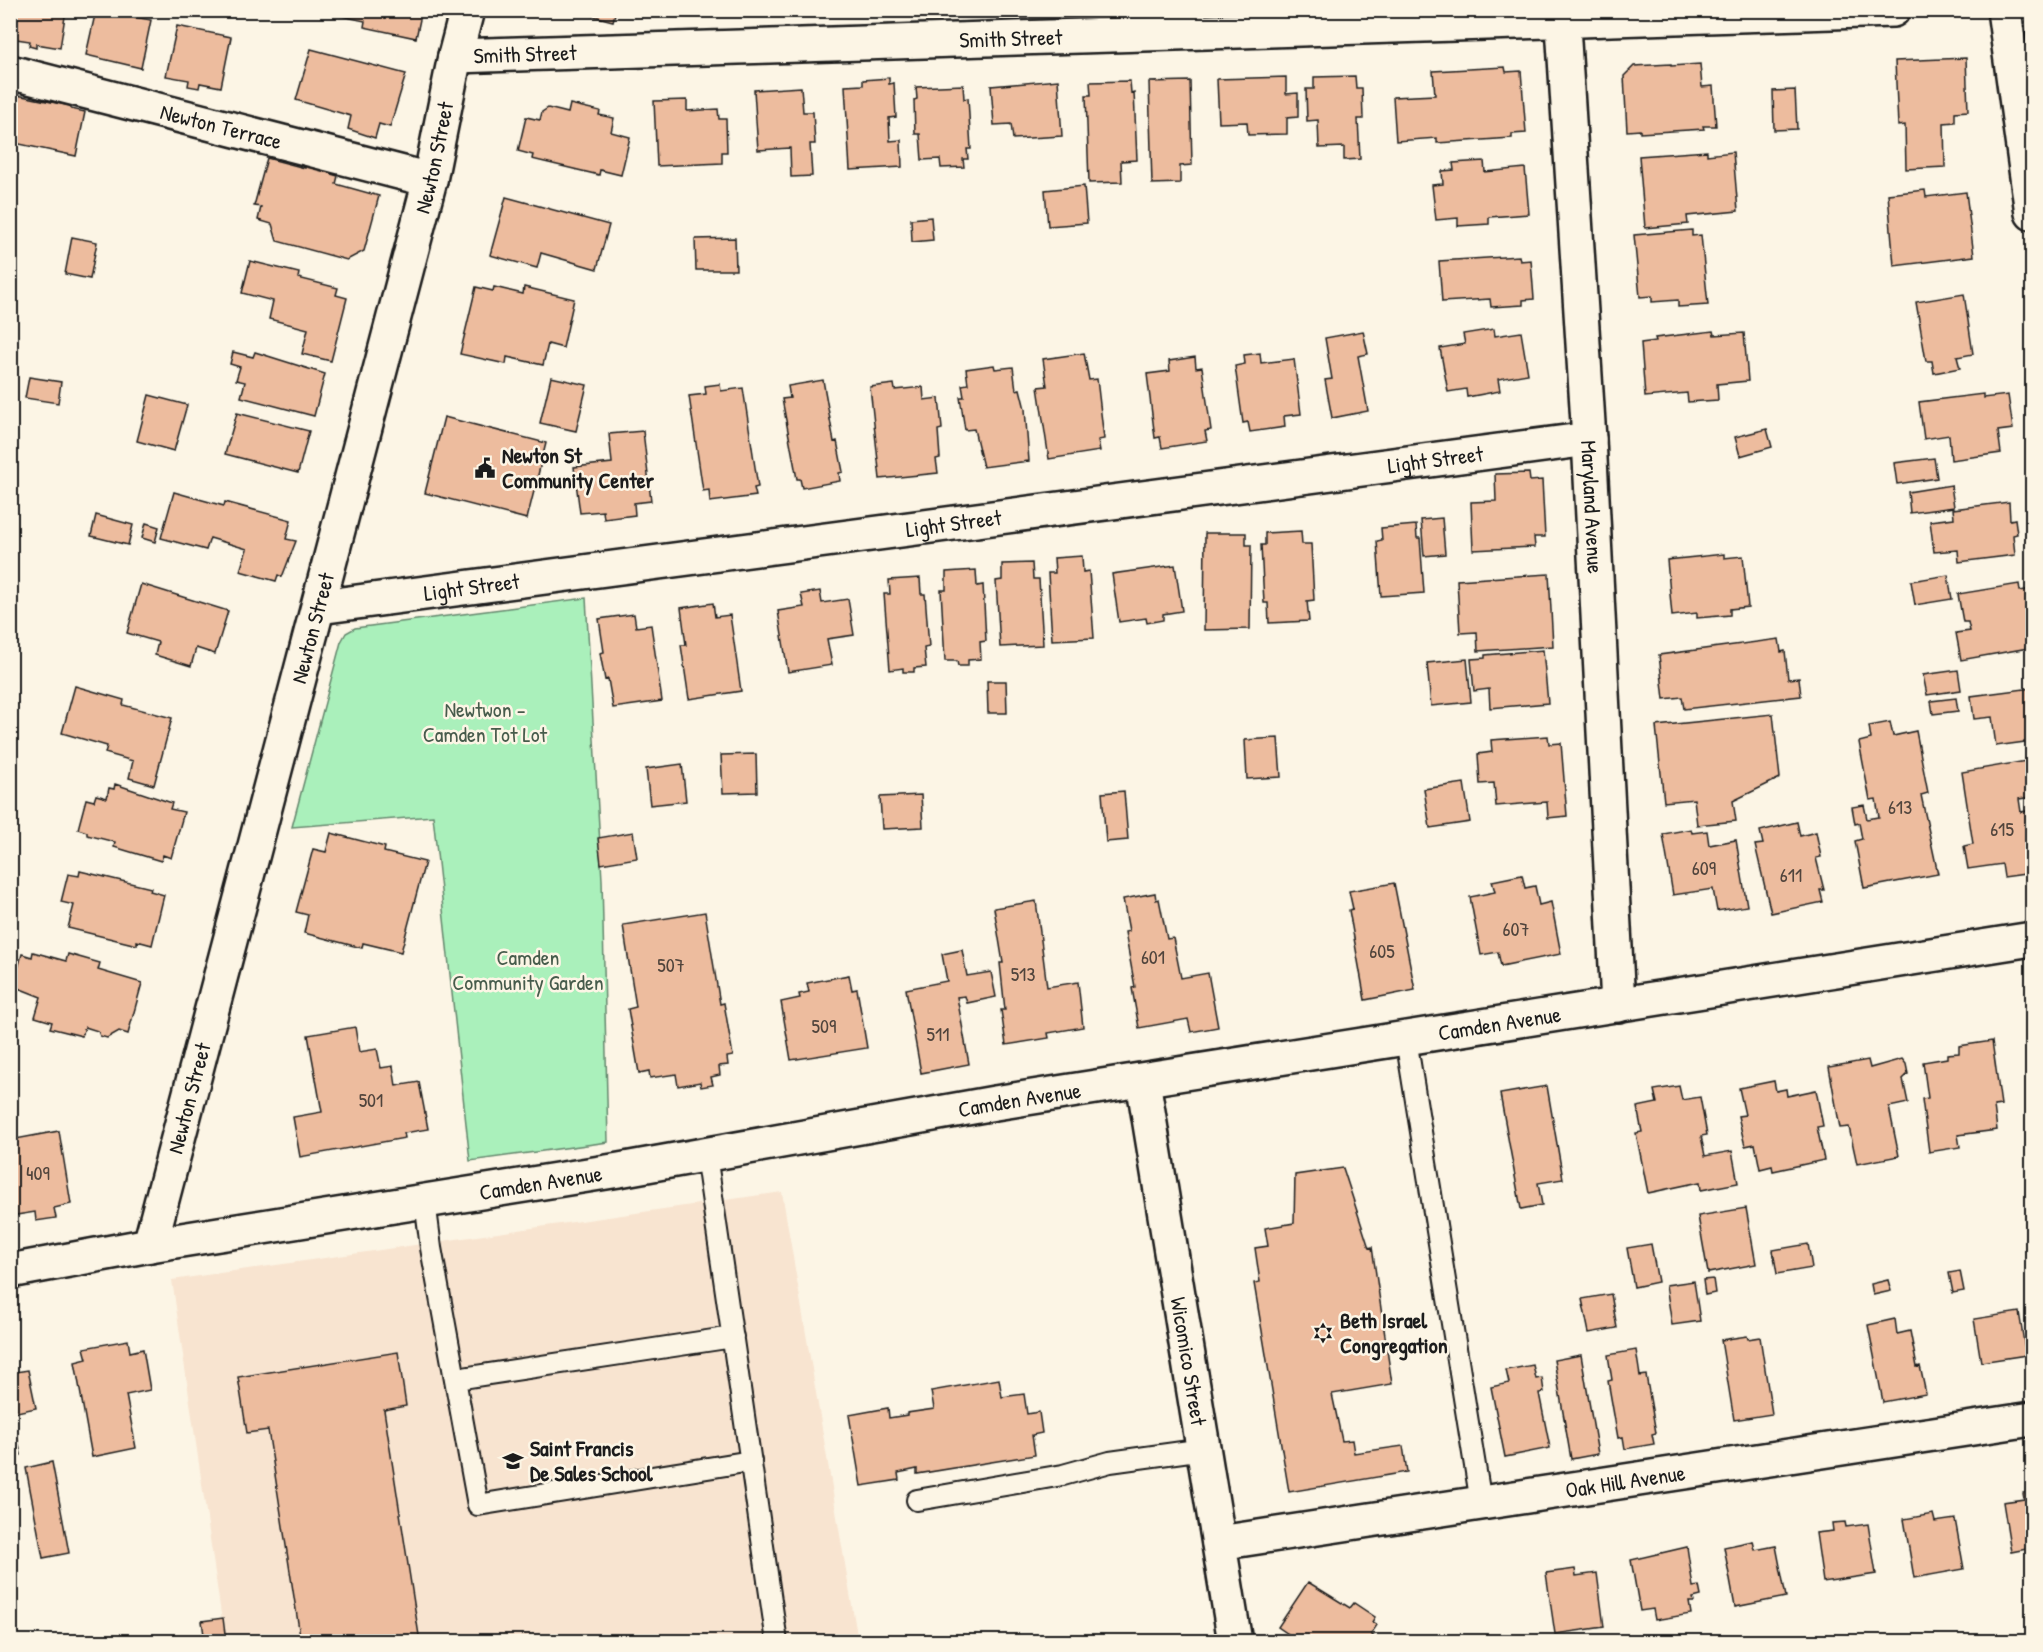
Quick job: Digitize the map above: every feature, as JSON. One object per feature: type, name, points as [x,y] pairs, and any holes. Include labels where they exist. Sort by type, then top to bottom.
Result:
[{"type":"street","name":"Newton Street","points":[[150,1245],[430,180],[454,56],[467,10]]},
{"type":"street","name":"Smith Street","points":[[454,56],[1563,16],[1893,10]]},
{"type":"street","points":[[2004,10],[2032,213]]},
{"type":"street","name":"Maryland Avenue","points":[[1563,16],[1589,439],[1618,1005]]},
{"type":"street","name":"Newton Terrace","points":[[10,72],[430,180]]},
{"type":"street","name":"Light Street","points":[[319,607],[1589,439]]},
{"type":"street","name":"Camden Avenue","points":[[10,1271],[150,1245],[706,1155],[984,1105],[2032,939]]},
{"type":"street","name":"Wicomico Street","points":[[1143,1081],[1235,1641]]},
{"type":"street","name":"Oak Hill Avenue","points":[[1220,1544],[2032,1419]]},
{"type":"lane","points":[[1406,1039],[1481,1503]]},
{"type":"lane","points":[[706,1155],[777,1641]]},
{"type":"lane","points":[[425,1201],[431,1248],[478,1505],[751,1461]]},
{"type":"lane","points":[[456,1379],[733,1337]]},
{"type":"lane","points":[[917,1500],[1063,1475],[1110,1462],[1204,1449]]},
{"type":"shaded area","name":"Saint Francis De Sales School","points":[[782,1192],[858,1641],[225,1641],[172,1280]]},
{"type":"green space","name":"Newtwon - Camden Tot Lot","points":[[586,598],[602,880],[608,1142],[470,1161],[433,816],[292,827],[341,642],[346,633],[355,628]]},
{"type":"building","points":[[13,10],[66,10],[60,48],[36,44],[36,48],[29,46],[30,41],[10,38]]},
{"type":"building","points":[[96,10],[151,20],[141,68],[86,55]]},
{"type":"building","points":[[342,10],[422,10],[416,38],[364,27],[365,21],[341,16]]},
{"type":"building","points":[[582,10],[616,10],[613,21],[582,13]]},
{"type":"building","points":[[177,26],[231,37],[221,87],[200,83],[199,88],[188,86],[189,80],[166,76]]},
{"type":"building","points":[[311,49],[406,74],[390,127],[379,124],[375,138],[348,129],[351,116],[296,100]]},
{"type":"building","points":[[1966,58],[1968,111],[1955,112],[1955,122],[1944,123],[1945,167],[1906,169],[1905,125],[1898,126],[1895,61]]},
{"type":"building","points":[[1671,64],[1671,66],[1700,64],[1702,87],[1713,86],[1716,126],[1703,126],[1704,129],[1640,133],[1640,130],[1627,131],[1624,76],[1634,66]]},
{"type":"building","points":[[1505,67],[1506,72],[1521,71],[1526,133],[1512,134],[1512,138],[1437,143],[1437,138],[1396,141],[1393,97],[1435,95],[1433,71]]},
{"type":"building","points":[[1355,76],[1356,88],[1362,88],[1363,119],[1358,119],[1360,159],[1344,160],[1344,147],[1319,148],[1318,120],[1307,121],[1306,89],[1314,89],[1314,77]]},
{"type":"building","points":[[1286,77],[1286,94],[1298,93],[1298,117],[1287,118],[1287,134],[1248,135],[1247,122],[1219,123],[1217,79]]},
{"type":"building","points":[[889,78],[889,84],[894,83],[896,117],[889,118],[890,141],[901,140],[902,167],[850,170],[845,86],[863,85],[863,80]]},
{"type":"building","points":[[1058,80],[1062,136],[1013,139],[1011,124],[994,125],[991,86]]},
{"type":"building","points":[[1130,81],[1131,93],[1134,92],[1137,160],[1121,161],[1122,182],[1089,183],[1086,95],[1091,95],[1090,82]]},
{"type":"building","points":[[1190,81],[1192,165],[1180,166],[1180,183],[1152,184],[1149,82]]},
{"type":"building","points":[[963,85],[964,99],[968,98],[971,149],[967,149],[968,159],[963,159],[964,167],[941,168],[940,159],[922,160],[920,134],[915,134],[916,87]]},
{"type":"building","points":[[801,87],[803,112],[813,112],[815,144],[810,144],[812,176],[791,177],[790,148],[758,150],[754,90]]},
{"type":"building","points":[[1795,90],[1797,129],[1774,130],[1773,91]]},
{"type":"building","points":[[12,94],[71,106],[71,109],[85,112],[76,156],[10,142]]},
{"type":"building","points":[[687,100],[687,111],[718,109],[719,119],[726,119],[727,152],[722,152],[722,163],[657,166],[654,101]]},
{"type":"building","points":[[570,104],[600,111],[599,115],[614,118],[611,132],[630,137],[621,175],[600,170],[599,175],[532,159],[533,155],[518,151],[526,117],[540,120],[542,112],[548,108],[568,113]]},
{"type":"building","points":[[1707,151],[1707,155],[1733,152],[1738,211],[1687,216],[1688,224],[1645,228],[1639,156]]},
{"type":"building","points":[[267,158],[305,168],[306,164],[332,171],[331,174],[338,176],[336,184],[379,196],[364,251],[347,260],[277,241],[272,224],[258,220],[261,207],[254,206]]},
{"type":"building","points":[[1484,161],[1485,172],[1525,168],[1529,214],[1489,217],[1489,224],[1458,226],[1458,218],[1436,220],[1432,185],[1443,184],[1442,171],[1454,170],[1453,163]]},
{"type":"building","points":[[1084,186],[1087,223],[1048,226],[1045,190]]},
{"type":"building","points":[[1925,190],[1926,197],[1966,192],[1974,256],[1894,266],[1888,194]]},
{"type":"building","points":[[506,197],[609,225],[597,269],[541,253],[537,268],[490,255]]},
{"type":"building","points":[[931,217],[933,240],[912,242],[911,219]]},
{"type":"building","points":[[1692,230],[1692,236],[1701,235],[1708,305],[1678,307],[1678,300],[1652,302],[1652,296],[1640,297],[1634,235]]},
{"type":"building","points":[[72,237],[97,242],[90,279],[65,274]]},
{"type":"building","points":[[735,238],[736,270],[696,270],[695,239]]},
{"type":"building","points":[[1519,256],[1520,261],[1531,260],[1534,299],[1523,300],[1523,305],[1491,307],[1490,299],[1442,302],[1439,261]]},
{"type":"building","points":[[250,261],[299,273],[298,278],[338,288],[336,295],[347,298],[331,361],[302,354],[308,329],[269,319],[273,301],[242,293]]},
{"type":"building","points":[[476,287],[493,291],[494,287],[523,294],[524,287],[574,299],[563,348],[548,344],[543,365],[507,357],[506,364],[460,354]]},
{"type":"building","points":[[1964,294],[1973,354],[1957,357],[1960,368],[1934,373],[1932,361],[1926,361],[1916,302]]},
{"type":"building","points":[[1494,329],[1495,336],[1521,332],[1528,374],[1498,379],[1500,391],[1467,397],[1466,389],[1448,392],[1440,348],[1465,344],[1463,334]]},
{"type":"building","points":[[1363,331],[1368,354],[1358,356],[1368,411],[1332,418],[1325,380],[1332,379],[1325,338]]},
{"type":"building","points":[[1713,331],[1714,335],[1744,333],[1748,381],[1717,384],[1718,400],[1688,402],[1687,393],[1645,397],[1641,343],[1656,341],[1655,338]]},
{"type":"building","points":[[233,352],[253,357],[255,352],[325,374],[314,416],[241,397],[245,382],[236,380],[240,367],[230,364]]},
{"type":"building","points":[[1084,353],[1089,380],[1097,379],[1104,439],[1098,440],[1100,451],[1049,459],[1038,387],[1047,386],[1043,359]]},
{"type":"building","points":[[1260,353],[1261,363],[1294,359],[1301,414],[1284,416],[1285,427],[1250,432],[1248,422],[1243,423],[1235,366],[1245,364],[1244,355]]},
{"type":"building","points":[[1195,357],[1196,368],[1202,367],[1211,430],[1205,431],[1207,441],[1162,448],[1160,437],[1155,438],[1147,374],[1170,371],[1169,361]]},
{"type":"building","points":[[994,365],[995,369],[1013,367],[1016,390],[1020,389],[1025,409],[1029,461],[983,467],[974,429],[965,430],[960,397],[964,397],[962,385],[968,384],[966,369]]},
{"type":"building","points":[[29,377],[61,382],[58,403],[25,398]]},
{"type":"building","points":[[551,377],[587,385],[576,431],[540,423]]},
{"type":"building","points":[[823,380],[834,442],[837,441],[843,472],[839,473],[840,481],[802,488],[800,479],[797,479],[782,399],[790,398],[788,386]]},
{"type":"building","points":[[720,384],[721,391],[743,388],[758,487],[754,488],[756,496],[710,502],[709,490],[703,491],[689,396],[706,394],[705,386]]},
{"type":"building","points":[[894,384],[895,390],[923,387],[924,400],[939,398],[942,429],[938,430],[940,458],[936,459],[938,473],[880,479],[870,387]]},
{"type":"building","points":[[1983,394],[1983,398],[2008,395],[2013,429],[1998,431],[2001,453],[1951,460],[1949,435],[1924,439],[1919,402]]},
{"type":"building","points":[[149,395],[187,405],[174,451],[137,441]]},
{"type":"building","points":[[237,413],[309,431],[298,473],[225,454]]},
{"type":"building","name":"Newton St Community Center","points":[[444,417],[546,443],[527,519],[425,493]]},
{"type":"building","points":[[1767,429],[1772,447],[1740,456],[1735,437]]},
{"type":"building","points":[[643,431],[651,501],[634,503],[635,515],[604,519],[603,511],[580,513],[574,467],[612,463],[609,434]]},
{"type":"building","points":[[1934,458],[1937,478],[1897,484],[1894,463]]},
{"type":"building","points":[[1529,473],[1530,481],[1542,480],[1545,537],[1534,537],[1535,547],[1473,550],[1471,502],[1496,501],[1495,474]]},
{"type":"building","points":[[1951,485],[1954,507],[1910,513],[1908,492]]},
{"type":"building","points":[[174,492],[224,506],[225,502],[291,520],[286,539],[296,541],[282,577],[278,575],[276,581],[240,571],[247,549],[210,538],[206,550],[161,538]]},
{"type":"building","points":[[2009,502],[2010,520],[2015,519],[2017,534],[2013,535],[2015,555],[1959,562],[1958,550],[1934,552],[1930,521],[1954,518],[1953,509]]},
{"type":"building","points":[[96,515],[133,525],[128,545],[91,536]]},
{"type":"building","points":[[1442,518],[1445,554],[1424,556],[1421,520]]},
{"type":"building","points":[[146,523],[159,527],[155,542],[142,538]]},
{"type":"building","points":[[1416,525],[1417,538],[1420,538],[1424,593],[1381,596],[1377,541],[1382,540],[1381,528]]},
{"type":"building","points":[[1301,531],[1302,544],[1311,544],[1314,600],[1307,601],[1309,621],[1269,623],[1268,603],[1264,603],[1261,545],[1265,545],[1265,533]]},
{"type":"building","points":[[1205,533],[1246,533],[1246,545],[1251,545],[1250,629],[1204,630]]},
{"type":"building","points":[[1724,554],[1724,558],[1743,556],[1748,607],[1730,609],[1730,615],[1697,618],[1697,613],[1672,616],[1667,560]]},
{"type":"building","points":[[1082,556],[1083,572],[1089,571],[1094,638],[1052,640],[1048,573],[1055,573],[1054,558]]},
{"type":"building","points":[[1032,563],[1033,579],[1039,579],[1043,645],[1000,647],[996,581],[1002,580],[1002,564]]},
{"type":"building","points":[[1175,565],[1182,611],[1163,614],[1163,620],[1147,623],[1146,618],[1119,622],[1112,574]]},
{"type":"building","points":[[976,570],[977,586],[983,585],[986,641],[980,642],[981,659],[968,660],[968,666],[958,666],[957,661],[945,661],[941,590],[946,590],[946,572]]},
{"type":"building","points":[[1549,574],[1553,646],[1478,651],[1477,632],[1460,633],[1457,580]]},
{"type":"building","points":[[1948,575],[1952,599],[1915,605],[1911,581]]},
{"type":"building","points":[[920,578],[921,594],[925,594],[929,647],[924,648],[926,667],[914,668],[914,672],[903,672],[903,668],[890,670],[884,594],[890,594],[889,580]]},
{"type":"building","points":[[141,584],[228,611],[215,654],[196,648],[191,666],[155,655],[158,642],[127,633]]},
{"type":"building","points":[[2019,584],[2020,591],[2032,589],[2032,643],[2028,644],[2028,648],[1961,660],[1956,633],[1970,631],[1968,622],[1963,622],[1958,594]]},
{"type":"building","points":[[820,591],[822,603],[848,599],[854,635],[827,639],[832,665],[788,672],[778,611],[804,607],[801,594]]},
{"type":"building","points":[[713,603],[715,617],[730,615],[741,691],[689,699],[681,645],[686,645],[681,608]]},
{"type":"building","points":[[634,614],[636,627],[651,625],[662,701],[613,708],[608,679],[605,680],[600,653],[604,652],[599,619]]},
{"type":"building","points":[[1779,639],[1781,652],[1785,651],[1788,679],[1799,678],[1801,696],[1684,709],[1682,697],[1664,699],[1659,655]]},
{"type":"building","points":[[1543,650],[1548,703],[1490,708],[1489,689],[1474,691],[1471,659],[1485,658],[1485,655]]},
{"type":"building","points":[[1467,659],[1471,702],[1431,706],[1427,663]]},
{"type":"building","points":[[1958,670],[1961,690],[1927,695],[1923,675]]},
{"type":"building","points":[[987,681],[1006,681],[1007,713],[988,713]]},
{"type":"building","points":[[75,686],[124,700],[123,705],[172,718],[154,785],[129,778],[133,761],[105,753],[107,746],[62,733]]},
{"type":"building","points":[[2032,688],[2032,741],[1996,746],[1992,717],[1974,719],[1971,696]]},
{"type":"building","points":[[1956,698],[1958,711],[1933,714],[1931,701]]},
{"type":"building","points":[[1773,714],[1780,778],[1733,801],[1736,821],[1697,825],[1694,799],[1664,802],[1656,726]]},
{"type":"building","points":[[1890,722],[1893,736],[1916,731],[1928,793],[1921,795],[1938,874],[1864,888],[1855,841],[1862,839],[1859,823],[1855,824],[1852,807],[1864,805],[1867,819],[1879,817],[1876,799],[1870,800],[1859,742],[1871,739],[1869,726]]},
{"type":"building","points":[[1548,736],[1549,744],[1561,743],[1567,816],[1548,818],[1547,802],[1496,806],[1494,783],[1480,784],[1478,754],[1492,752],[1491,740]]},
{"type":"building","points":[[1278,738],[1281,777],[1247,779],[1245,740]]},
{"type":"building","points":[[756,754],[757,792],[723,793],[721,755]]},
{"type":"building","points":[[2026,761],[2032,797],[2019,799],[2021,812],[2032,810],[2032,873],[2004,877],[2002,864],[1968,869],[1964,846],[1973,844],[1962,772]]},
{"type":"building","points":[[682,764],[686,801],[650,805],[646,769]]},
{"type":"building","points":[[1464,783],[1470,822],[1430,828],[1424,789]]},
{"type":"building","points":[[115,784],[172,803],[170,809],[184,812],[171,858],[163,855],[161,861],[114,847],[115,842],[87,835],[87,832],[78,829],[86,799],[94,801],[96,795],[107,798],[109,788],[114,789]]},
{"type":"building","points":[[1124,791],[1128,840],[1106,842],[1102,793]]},
{"type":"building","points":[[921,795],[923,827],[882,829],[880,797]]},
{"type":"building","points":[[1797,822],[1800,836],[1816,832],[1821,857],[1816,858],[1824,890],[1820,890],[1823,902],[1771,913],[1755,845],[1763,844],[1760,831]]},
{"type":"building","points":[[1691,829],[1692,833],[1707,831],[1709,845],[1736,840],[1747,906],[1717,911],[1713,889],[1673,895],[1663,834]]},
{"type":"building","points":[[633,832],[637,858],[601,864],[598,838]]},
{"type":"building","points":[[331,833],[385,847],[384,852],[425,862],[401,952],[363,943],[362,948],[304,933],[308,915],[296,912],[313,849],[326,852]]},
{"type":"building","points":[[80,871],[151,888],[150,891],[164,895],[152,945],[137,941],[137,945],[68,928],[74,905],[61,902],[68,874],[79,876]]},
{"type":"building","points":[[1522,875],[1525,888],[1535,886],[1539,905],[1551,902],[1561,954],[1501,966],[1498,952],[1481,955],[1470,897],[1495,892],[1492,881]]},
{"type":"building","points":[[1394,883],[1415,990],[1365,1000],[1349,910],[1353,909],[1349,891]]},
{"type":"building","points":[[1155,893],[1156,900],[1159,899],[1167,939],[1173,938],[1181,978],[1208,973],[1218,1027],[1191,1032],[1188,1019],[1139,1028],[1132,988],[1135,987],[1125,932],[1129,931],[1123,899]]},
{"type":"building","points":[[1036,901],[1047,987],[1078,982],[1083,1027],[1048,1033],[1049,1038],[1006,1045],[1001,1010],[1005,1010],[1000,963],[1003,963],[994,908]]},
{"type":"building","points":[[705,912],[720,1004],[724,1003],[733,1056],[727,1057],[728,1065],[719,1066],[720,1075],[711,1077],[713,1085],[701,1087],[700,1082],[678,1086],[676,1074],[650,1078],[649,1071],[639,1073],[628,1009],[636,1007],[623,925]]},
{"type":"building","points":[[962,950],[967,976],[991,972],[996,997],[967,1003],[965,996],[957,997],[969,1064],[921,1073],[906,989],[947,981],[942,954]]},
{"type":"building","points":[[33,952],[66,961],[68,954],[100,963],[98,970],[142,983],[128,1034],[119,1031],[107,1038],[100,1036],[98,1031],[85,1027],[82,1036],[50,1028],[52,1022],[35,1017],[41,997],[13,986],[22,954],[32,957]]},
{"type":"building","points":[[849,975],[852,990],[857,989],[867,1048],[791,1060],[781,1002],[800,998],[799,994],[809,992],[807,983]]},
{"type":"building","points":[[355,1027],[359,1052],[377,1049],[381,1068],[393,1066],[396,1086],[419,1082],[428,1129],[404,1133],[405,1138],[300,1157],[293,1117],[322,1112],[308,1035]]},
{"type":"building","points":[[1992,1041],[2001,1105],[1994,1106],[1997,1130],[1958,1135],[1960,1147],[1929,1152],[1922,1099],[1928,1098],[1923,1062],[1947,1058],[1947,1054],[1959,1053],[1959,1046]]},
{"type":"building","points":[[1902,1059],[1906,1064],[1908,1074],[1903,1079],[1908,1103],[1889,1107],[1899,1156],[1857,1164],[1849,1127],[1840,1128],[1829,1067],[1868,1060],[1870,1068]]},
{"type":"building","points":[[1774,1081],[1776,1091],[1786,1089],[1787,1096],[1816,1090],[1823,1126],[1817,1127],[1824,1160],[1773,1171],[1772,1166],[1760,1169],[1755,1144],[1745,1146],[1738,1116],[1745,1115],[1739,1088]]},
{"type":"building","points":[[1547,1086],[1563,1179],[1538,1183],[1542,1205],[1521,1209],[1500,1094]]},
{"type":"building","points":[[1679,1086],[1682,1100],[1700,1097],[1707,1135],[1701,1136],[1705,1156],[1732,1151],[1738,1183],[1701,1190],[1700,1182],[1648,1193],[1636,1133],[1642,1132],[1637,1107],[1657,1103],[1654,1090]]},
{"type":"building","points":[[59,1131],[71,1204],[54,1208],[56,1218],[36,1221],[35,1212],[10,1216],[10,1140]]},
{"type":"building","name":"Beth Israel Congregation","points":[[1343,1168],[1369,1248],[1372,1247],[1392,1384],[1332,1394],[1342,1441],[1352,1440],[1354,1453],[1403,1446],[1407,1472],[1289,1492],[1254,1283],[1260,1282],[1255,1248],[1268,1246],[1265,1228],[1294,1223],[1295,1175]]},
{"type":"building","points":[[1746,1208],[1756,1264],[1708,1273],[1698,1216]]},
{"type":"building","points":[[1651,1244],[1658,1282],[1634,1287],[1627,1248]]},
{"type":"building","points":[[1808,1244],[1812,1268],[1777,1274],[1773,1250]]},
{"type":"building","points":[[1960,1271],[1964,1291],[1953,1293],[1949,1273]]},
{"type":"building","points":[[1713,1279],[1715,1293],[1705,1295],[1703,1280]]},
{"type":"building","points":[[1888,1280],[1891,1291],[1873,1295],[1871,1284]]},
{"type":"building","points":[[1694,1281],[1700,1321],[1672,1325],[1666,1285]]},
{"type":"building","points":[[1611,1294],[1617,1328],[1589,1333],[1582,1299]]},
{"type":"building","points":[[2019,1312],[2026,1355],[1981,1362],[1974,1319]]},
{"type":"building","points":[[1895,1319],[1897,1334],[1910,1331],[1917,1367],[1920,1366],[1926,1394],[1883,1402],[1868,1325]]},
{"type":"building","points":[[1747,1336],[1748,1339],[1760,1337],[1772,1414],[1734,1420],[1721,1340]]},
{"type":"building","points":[[128,1340],[130,1352],[143,1349],[150,1390],[126,1395],[136,1448],[92,1457],[75,1362],[87,1359],[84,1348]]},
{"type":"building","points":[[1636,1350],[1640,1376],[1646,1375],[1656,1433],[1652,1434],[1654,1444],[1625,1449],[1623,1437],[1618,1438],[1608,1381],[1612,1380],[1608,1355]]},
{"type":"building","points":[[398,1352],[406,1406],[384,1410],[420,1642],[301,1642],[268,1430],[247,1433],[238,1377]]},
{"type":"building","points":[[1581,1355],[1598,1454],[1571,1459],[1554,1360]]},
{"type":"building","points":[[1533,1365],[1536,1379],[1542,1378],[1544,1392],[1539,1393],[1550,1448],[1505,1457],[1491,1387],[1509,1383],[1506,1370]]},
{"type":"building","points":[[28,1370],[36,1408],[12,1413],[21,1455],[10,1457],[10,1373]]},
{"type":"building","points":[[999,1379],[1002,1397],[1024,1394],[1027,1414],[1039,1412],[1042,1433],[1032,1435],[1035,1455],[917,1474],[917,1469],[898,1473],[899,1480],[861,1486],[849,1415],[888,1408],[889,1418],[934,1409],[931,1391]]},
{"type":"building","points":[[52,1462],[69,1553],[43,1558],[26,1468]]},
{"type":"building","points":[[2032,1491],[2032,1548],[2011,1552],[2003,1502],[2024,1499],[2023,1493]]},
{"type":"building","points":[[1933,1514],[1935,1522],[1955,1519],[1964,1569],[1914,1578],[1904,1519]]},
{"type":"building","points":[[1845,1522],[1846,1527],[1868,1524],[1876,1574],[1823,1582],[1816,1533],[1833,1531],[1832,1523]]},
{"type":"building","points":[[1753,1541],[1755,1550],[1776,1546],[1786,1597],[1735,1607],[1724,1547]]},
{"type":"building","points":[[1687,1547],[1693,1587],[1699,1586],[1701,1596],[1693,1598],[1694,1602],[1689,1602],[1691,1614],[1655,1620],[1653,1609],[1640,1611],[1631,1560]]},
{"type":"building","points":[[1575,1569],[1576,1576],[1597,1573],[1604,1627],[1555,1634],[1546,1573]]},
{"type":"building","points":[[1308,1582],[1350,1608],[1354,1603],[1375,1617],[1372,1622],[1377,1625],[1371,1634],[1380,1642],[1300,1642],[1278,1627]]},
{"type":"building","points":[[223,1618],[226,1642],[205,1642],[202,1621]]},
{"type":"place","name":"Newton St Community Center","points":[[485,468]]},
{"type":"place","name":"Beth Israel Congregation","points":[[1323,1333]]},
{"type":"place","name":"Saint Francis De Sales School","points":[[513,1461]]},
{"type":"park label","name":"Camden Community Garden","points":[[528,970]]}]
